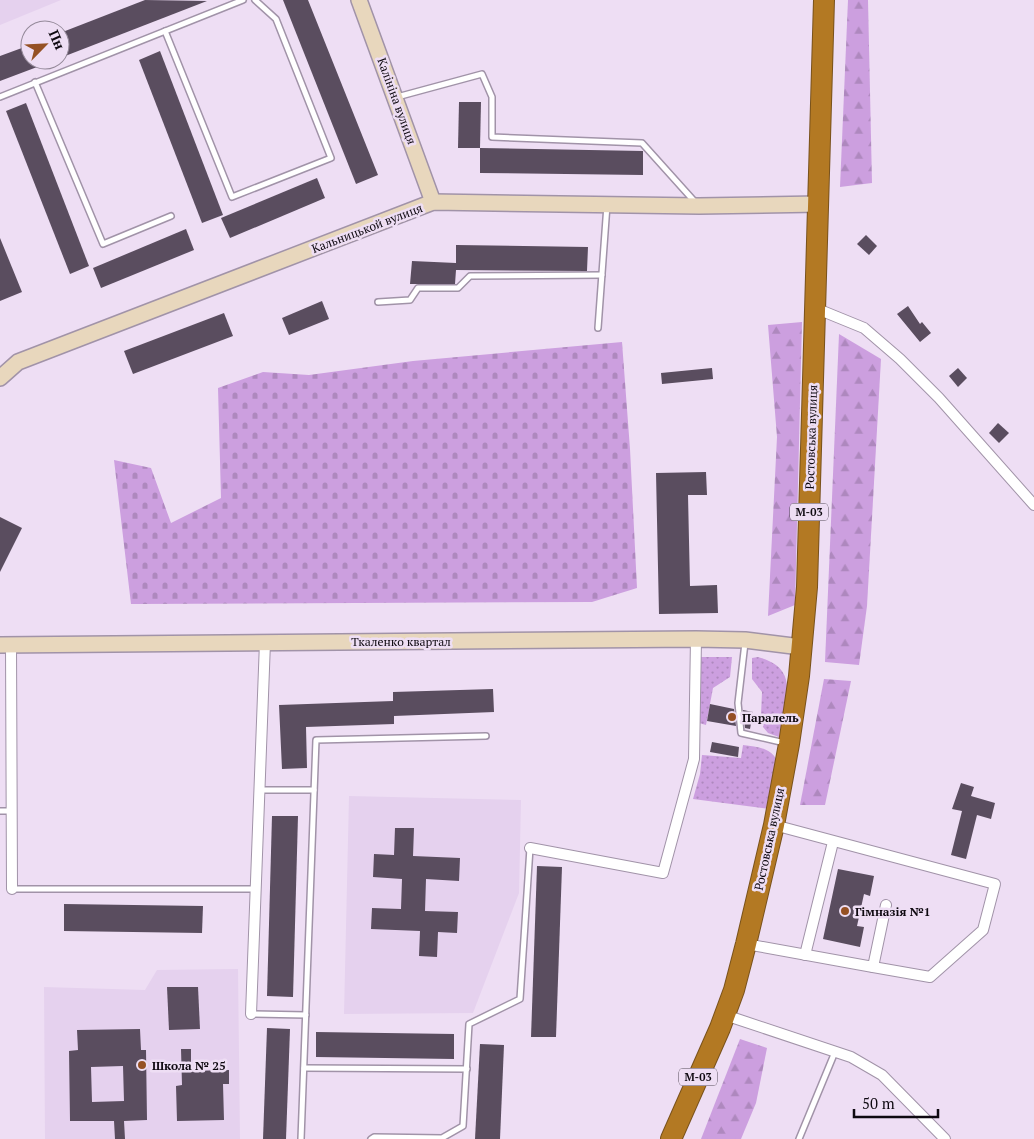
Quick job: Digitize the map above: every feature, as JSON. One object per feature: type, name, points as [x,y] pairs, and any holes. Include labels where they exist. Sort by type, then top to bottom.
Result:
[{"type":"highway","name":"Ростовська вулиця","points":[[725,1015],[734,990],[746,944],[774,825],[799,676],[807,587],[824,0]]},
{"type":"highway","name":"М-03","points":[[671,1139],[725,1015]]},
{"type":"street","name":"Калініна вулиця","points":[[359,0],[434,202]]},
{"type":"street","name":"Кальницькой вулиця","points":[[0,378],[18,362],[434,202],[699,206],[819,204]]},
{"type":"street","points":[[815,308],[864,328],[900,359],[939,398],[1034,505]]},
{"type":"street","points":[[530,848],[663,873],[694,759],[696,639]]},
{"type":"street","name":"Ткаленко квартал","points":[[6,645],[696,639],[745,640],[801,647]]},
{"type":"street","points":[[251,1014],[265,642]]},
{"type":"street","points":[[6,645],[12,811],[12,889]]},
{"type":"street","points":[[746,944],[930,978],[983,930],[995,884],[774,825]]},
{"type":"street","points":[[805,955],[833,842]]},
{"type":"street","points":[[873,967],[886,905]]},
{"type":"street","points":[[725,1015],[851,1057],[882,1074],[945,1139]]},
{"type":"lane","points":[[0,97],[243,0]]},
{"type":"lane","points":[[166,31],[232,197],[332,158],[276,19],[255,0]]},
{"type":"lane","points":[[396,97],[482,74],[492,97],[492,137],[642,143],[699,206]]},
{"type":"lane","points":[[36,82],[103,244],[171,216]]},
{"type":"lane","points":[[598,328],[607,205]]},
{"type":"lane","points":[[378,302],[410,300],[418,288],[458,288],[470,276],[602,274]]},
{"type":"lane","points":[[745,640],[738,703],[741,733],[789,744]]},
{"type":"lane","points":[[302,1139],[316,740],[486,736]]},
{"type":"lane","points":[[259,790],[314,790]]},
{"type":"lane","points":[[0,811],[12,811]]},
{"type":"lane","points":[[371,1139],[374,1137],[442,1138],[463,1126],[469,1024],[520,999],[530,848]]},
{"type":"lane","points":[[12,889],[255,889]]},
{"type":"lane","points":[[251,1014],[306,1015]]},
{"type":"lane","points":[[799,1139],[836,1052]]},
{"type":"lane","points":[[304,1068],[467,1069]]},
{"type":"shaded area","points":[[0,0],[61,0],[0,25]]},
{"type":"shaded area","points":[[349,796],[521,800],[519,893],[473,1013],[344,1014]]},
{"type":"shaded area","name":"Школа № 25","points":[[238,969],[240,1139],[45,1139],[44,987],[145,990],[157,970]]},
{"type":"green space","points":[[848,0],[868,0],[872,183],[840,187]]},
{"type":"green space","points":[[802,322],[795,605],[768,616],[777,437],[768,325]]},
{"type":"green space","points":[[839,334],[881,359],[867,606],[859,665],[825,662]]},
{"type":"green space","points":[[622,342],[637,588],[592,602],[131,604],[114,460],[151,468],[171,523],[221,498],[218,388],[263,372],[309,375],[413,361]]},
{"type":"green space","points":[[699,657],[732,657],[730,677],[713,688],[706,725],[699,723]]},
{"type":"green space","points":[[758,657],[780,668],[785,676],[787,695],[783,729],[779,737],[768,733],[763,727],[761,715],[762,692],[752,679],[752,658]]},
{"type":"green space","points":[[824,679],[851,681],[825,805],[800,805]]},
{"type":"green space","points":[[743,745],[766,750],[777,760],[770,809],[693,799],[700,774],[702,755],[741,758]]},
{"type":"green space","points":[[740,1039],[767,1048],[756,1103],[741,1139],[701,1139]]},
{"type":"building","points":[[145,0],[207,1],[70,54],[70,29]]},
{"type":"building","points":[[283,0],[308,0],[378,175],[356,184]]},
{"type":"building","points":[[20,49],[20,70],[29,70],[0,81],[0,56]]},
{"type":"building","points":[[160,51],[223,215],[202,223],[139,60]]},
{"type":"building","points":[[459,102],[481,102],[480,148],[458,148]]},
{"type":"building","points":[[26,103],[89,266],[70,274],[6,111]]},
{"type":"building","points":[[480,148],[643,151],[643,175],[480,173]]},
{"type":"building","points":[[317,178],[325,198],[230,238],[221,218]]},
{"type":"building","points":[[186,229],[194,250],[101,288],[93,268]]},
{"type":"building","points":[[866,235],[877,246],[869,255],[857,244]]},
{"type":"building","points":[[0,238],[22,292],[0,301]]},
{"type":"building","points":[[456,245],[588,247],[587,271],[456,270],[455,284],[410,284],[412,261],[456,263]]},
{"type":"building","points":[[322,301],[329,319],[289,335],[282,318]]},
{"type":"building","points":[[908,306],[920,324],[922,322],[931,333],[920,342],[897,314]]},
{"type":"building","points":[[224,313],[233,336],[133,374],[124,351]]},
{"type":"building","points":[[712,368],[713,379],[662,384],[661,373]]},
{"type":"building","points":[[958,368],[967,378],[958,387],[949,376]]},
{"type":"building","points":[[998,423],[1009,433],[999,443],[989,433]]},
{"type":"building","points":[[706,472],[707,495],[688,495],[690,586],[717,585],[718,613],[659,614],[656,473]]},
{"type":"building","points":[[0,517],[22,528],[0,572]]},
{"type":"building","points":[[493,689],[494,712],[394,716],[394,724],[306,727],[307,768],[282,769],[279,705],[393,701],[393,692]]},
{"type":"building","points":[[710,704],[734,709],[736,726],[707,721]]},
{"type":"building","points":[[743,710],[753,712],[750,729],[745,728]]},
{"type":"building","points":[[712,742],[739,747],[738,757],[710,752]]},
{"type":"building","points":[[961,783],[974,787],[971,796],[995,803],[991,819],[977,815],[966,859],[951,855],[962,811],[952,809]]},
{"type":"building","points":[[272,816],[298,816],[293,997],[267,996]]},
{"type":"building","points":[[395,828],[414,828],[413,856],[460,858],[459,881],[426,879],[425,911],[458,912],[457,933],[438,932],[437,957],[419,956],[420,931],[371,929],[372,908],[401,909],[402,879],[373,877],[374,854],[394,855]]},
{"type":"building","points":[[537,866],[562,867],[556,1037],[531,1037]]},
{"type":"building","name":"Гімназія №1","points":[[838,869],[874,876],[870,896],[864,894],[857,926],[864,927],[860,947],[823,939]]},
{"type":"building","points":[[64,904],[203,906],[202,933],[64,931]]},
{"type":"building","points":[[167,987],[198,987],[200,1029],[169,1030]]},
{"type":"building","points":[[267,1028],[290,1029],[286,1139],[263,1139]]},
{"type":"building","points":[[140,1029],[141,1050],[146,1050],[147,1120],[124,1121],[125,1139],[115,1139],[114,1121],[70,1121],[69,1051],[78,1050],[77,1030]],"holes":[[[123,1066],[124,1101],[92,1102],[91,1067]]]},
{"type":"building","points":[[316,1032],[454,1034],[454,1059],[316,1057]]},
{"type":"building","points":[[480,1044],[504,1045],[500,1139],[475,1139]]},
{"type":"building","points":[[181,1049],[191,1049],[191,1071],[229,1070],[229,1084],[223,1084],[224,1120],[177,1121],[176,1086],[182,1085]]},
{"type":"place","name":"Паралель","points":[[732,717]]},
{"type":"place","name":"Гімназія №1","points":[[845,911]]},
{"type":"place","name":"Школа № 25","points":[[142,1065]]}]
